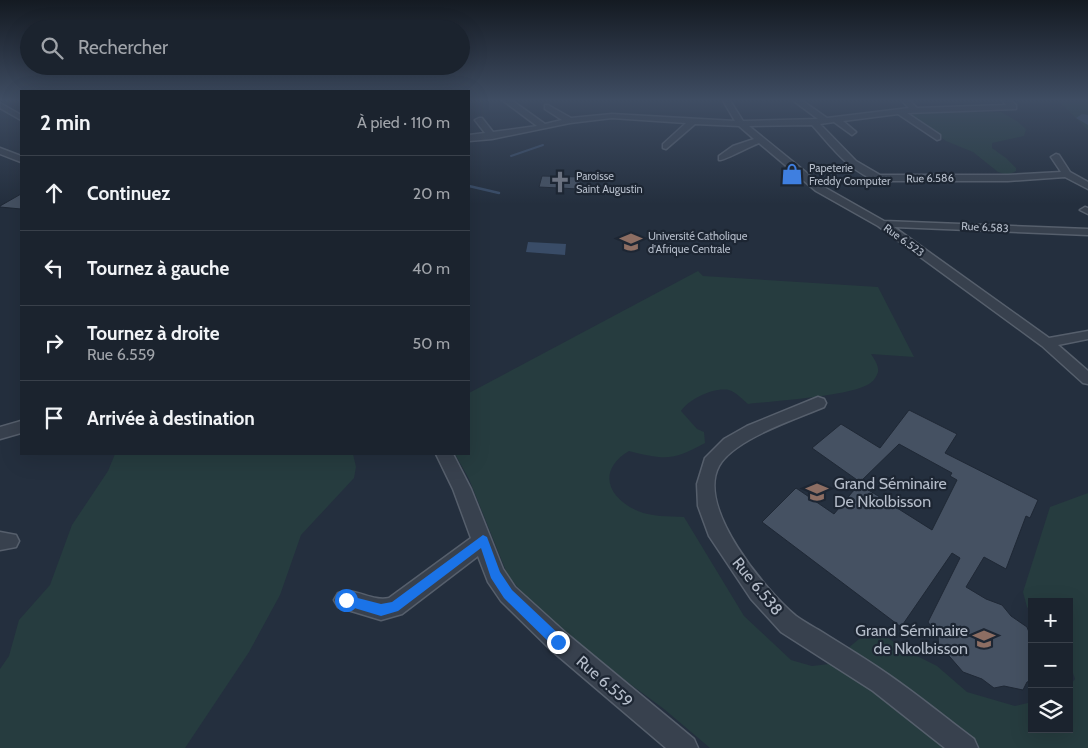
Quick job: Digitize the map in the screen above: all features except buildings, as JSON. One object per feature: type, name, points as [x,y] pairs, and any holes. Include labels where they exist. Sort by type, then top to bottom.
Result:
[{"type":"street","points":[[470,138],[504,134]]},
{"type":"street","points":[[666,146],[679,134]]},
{"type":"street","name":"Rue 6.523","points":[[752,134],[832,197],[882,224],[1047,343],[1088,379]]},
{"type":"street","name":"Rue 6.586","points":[[826,134],[857,165],[870,175],[879,178],[1008,178],[1067,174]]},
{"type":"street","points":[[932,134],[937,137]]},
{"type":"street","points":[[722,158],[736,148],[758,140]]},
{"type":"street","points":[[0,152],[19,158]]},
{"type":"street","points":[[1056,157],[1067,174],[1088,186]]},
{"type":"street","points":[[0,162],[19,158]]},
{"type":"street","name":"Rue 6.583","points":[[882,224],[1088,232]]},
{"type":"street","points":[[1047,343],[1088,335]]},
{"type":"street","name":"Rue 6.538","points":[[818,402],[753,430],[730,444],[711,463],[706,484],[707,506],[719,536],[758,592],[789,624],[881,683],[965,748]]},
{"type":"street","points":[[0,433],[20,427]]},
{"type":"street","name":"Rue 6.559","points":[[445,455],[462,489],[495,575],[508,594],[558,642],[585,662],[685,748]]},
{"type":"street","points":[[346,600],[381,610],[394,607],[483,540]]},
{"type":"green space","points":[[936,134],[1025,134],[1024,136],[992,143],[992,148],[1016,168],[1016,171],[1008,175],[998,172],[973,152],[946,141]]},
{"type":"green space","points":[[698,271],[703,276],[878,287],[914,357],[871,354],[878,369],[877,375],[869,384],[846,392],[748,404],[737,394],[729,390],[716,390],[702,395],[690,402],[681,411],[697,429],[704,432],[705,443],[684,453],[668,457],[651,456],[629,451],[619,458],[613,467],[610,483],[613,491],[627,505],[643,513],[684,517],[744,616],[791,660],[812,666],[829,664],[859,639],[888,638],[907,651],[937,666],[967,692],[1015,706],[1028,703],[1028,733],[1073,733],[1073,681],[1075,679],[1073,673],[1073,598],[1028,598],[1028,608],[1023,592],[1050,507],[1088,493],[1088,748],[710,748],[664,709],[569,639],[508,576],[469,479],[456,455],[470,455],[470,392]]},
{"type":"green space","points":[[115,455],[353,455],[356,467],[354,478],[301,535],[280,595],[249,652],[185,748],[0,748],[0,669],[9,656],[19,620],[50,585],[72,525],[108,471]]},
{"type":"water","points":[[528,242],[566,244],[565,255],[526,252]]},
{"type":"waterway","points":[[511,156],[543,145]]},
{"type":"waterway","points":[[470,186],[499,193]]},
{"type":"place","name":"Papeterie Freddy Computer","points":[[792,174]]},
{"type":"place","name":"Paroisse Saint Augustin","points":[[560,182]]},
{"type":"place","name":"Université Catholique d'Afrique Centrale","points":[[631,242]]},
{"type":"place","name":"Grand Séminaire De Nkolbisson","points":[[817,492]]},
{"type":"place","name":"Grand Séminaire de Nkolbisson","points":[[984,639]]},
{"type":"route","points":[[346,600],[381,610],[394,607],[483,540],[495,575],[508,594],[558,642]]}]
